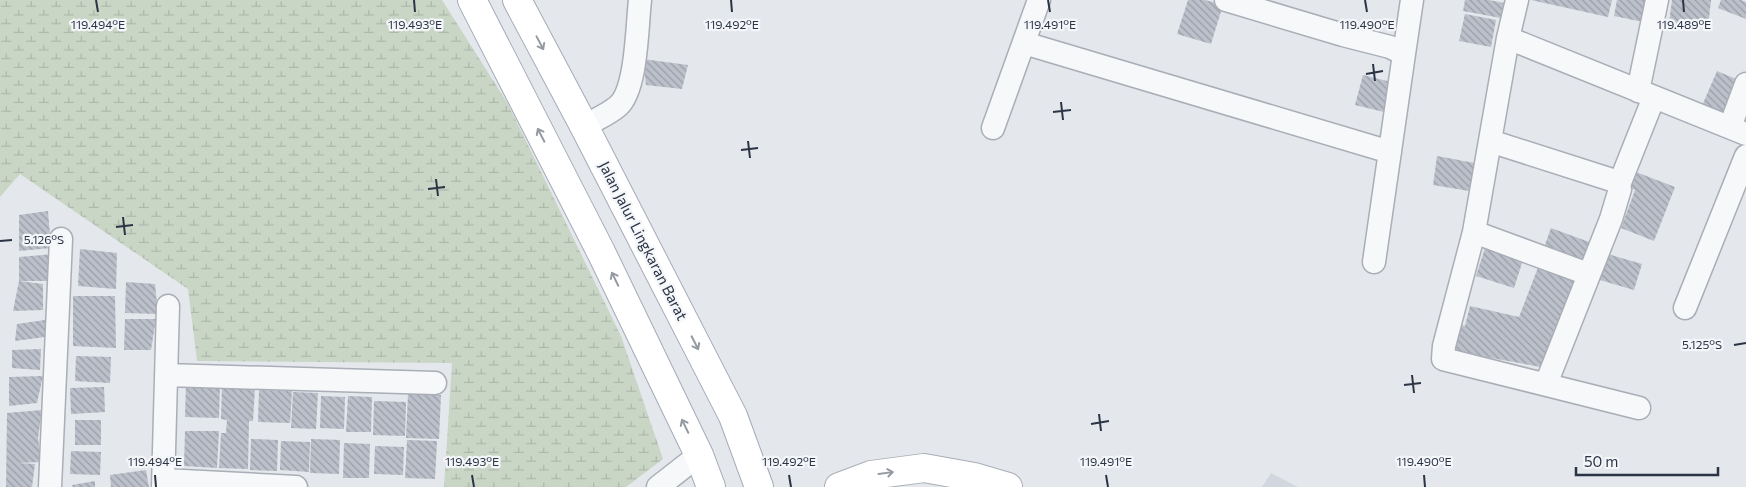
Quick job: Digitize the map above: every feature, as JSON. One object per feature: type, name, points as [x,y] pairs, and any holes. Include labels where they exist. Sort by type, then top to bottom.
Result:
[{"type":"main road","points":[[472,0],[601,252],[699,455],[711,487]]},
{"type":"main road","name":"Jalan Jalur Lingkaran Barat","points":[[517,0],[733,416],[759,487]]},
{"type":"main road","points":[[839,487],[872,475],[924,468],[974,477],[1008,487]]},
{"type":"street","points":[[584,126],[618,106],[626,97],[632,80],[640,0]]},
{"type":"street","points":[[993,128],[1039,0]]},
{"type":"street","points":[[1226,0],[1390,47],[1404,54]]},
{"type":"street","points":[[1374,262],[1412,0]]},
{"type":"street","points":[[1517,0],[1508,38],[1474,232],[1442,359],[1639,408]]},
{"type":"street","points":[[1546,384],[1620,194],[1619,186],[1646,94],[1657,0]]},
{"type":"street","points":[[1508,38],[1738,131],[1746,84]]},
{"type":"street","points":[[1024,43],[1390,152]]},
{"type":"street","points":[[1490,140],[1612,180],[1619,186]]},
{"type":"street","points":[[1685,308],[1746,156]]},
{"type":"street","points":[[1474,232],[1588,274]]},
{"type":"street","points":[[50,487],[61,239]]},
{"type":"street","points":[[168,306],[163,483],[296,487]]},
{"type":"street","points":[[166,375],[435,383]]},
{"type":"street","points":[[658,487],[699,455]]},
{"type":"shaded area","points":[[1271,473],[1298,487],[1262,487]]},
{"type":"green space","points":[[0,0],[442,0],[508,104],[621,336],[663,459],[626,487],[444,487],[452,363],[197,361],[188,289],[20,174],[0,197]]},
{"type":"building","points":[[1188,0],[1205,0],[1223,5],[1211,44],[1177,34]]},
{"type":"building","points":[[1465,0],[1489,0],[1504,3],[1501,18],[1463,11]]},
{"type":"building","points":[[1531,0],[1612,0],[1608,17]]},
{"type":"building","points":[[1617,0],[1653,0],[1648,23],[1614,16]]},
{"type":"building","points":[[1672,0],[1711,0],[1708,27],[1669,23]]},
{"type":"building","points":[[1721,0],[1741,0],[1746,2],[1746,19],[1718,8]]},
{"type":"building","points":[[1465,14],[1496,20],[1491,47],[1459,41]]},
{"type":"building","points":[[643,59],[688,65],[682,89],[646,85]]},
{"type":"building","points":[[1717,71],[1743,82],[1726,119],[1701,108]]},
{"type":"building","points":[[1363,75],[1391,82],[1384,112],[1355,105]]},
{"type":"building","points":[[1437,156],[1480,164],[1475,192],[1433,185]]},
{"type":"building","points":[[1636,172],[1675,187],[1654,241],[1621,228],[1635,190],[1630,188]]},
{"type":"building","points":[[48,211],[51,248],[19,251],[19,215]]},
{"type":"building","points":[[1551,228],[1592,243],[1582,268],[1542,253]]},
{"type":"building","points":[[1485,248],[1523,260],[1514,288],[1476,276]]},
{"type":"building","points":[[80,249],[117,253],[116,289],[78,286]]},
{"type":"building","points":[[1601,252],[1642,264],[1634,290],[1593,278]]},
{"type":"building","points":[[54,254],[53,281],[19,281],[19,257]]},
{"type":"building","points":[[1539,265],[1577,278],[1546,368],[1448,350],[1454,323],[1465,326],[1470,306],[1519,317]]},
{"type":"building","points":[[19,281],[43,284],[43,310],[13,311]]},
{"type":"building","points":[[126,282],[155,284],[158,314],[125,313]]},
{"type":"building","points":[[73,296],[115,296],[116,348],[73,346]]},
{"type":"building","points":[[125,319],[156,319],[151,350],[124,350]]},
{"type":"building","points":[[45,320],[45,337],[15,341],[17,324]]},
{"type":"building","points":[[41,349],[40,370],[12,368],[12,350]]},
{"type":"building","points":[[76,356],[111,357],[110,383],[75,381]]},
{"type":"building","points":[[43,376],[37,403],[9,406],[9,377]]},
{"type":"building","points":[[186,384],[220,385],[219,418],[185,417]]},
{"type":"building","points":[[104,387],[105,412],[71,414],[70,388]]},
{"type":"building","points":[[222,387],[255,388],[253,421],[249,421],[248,469],[219,468],[221,433],[226,433],[227,420],[221,419]]},
{"type":"building","points":[[259,390],[292,391],[290,423],[258,422]]},
{"type":"building","points":[[293,392],[318,393],[316,429],[291,428]]},
{"type":"building","points":[[408,394],[441,395],[439,439],[406,438]]},
{"type":"building","points":[[321,396],[345,397],[344,429],[320,428]]},
{"type":"building","points":[[348,396],[372,397],[371,432],[346,432]]},
{"type":"building","points":[[374,401],[406,402],[405,436],[373,435]]},
{"type":"building","points":[[42,410],[38,438],[41,462],[17,463],[35,464],[32,487],[6,487],[7,413]]},
{"type":"building","points":[[75,420],[101,420],[101,445],[75,445]]},
{"type":"building","points":[[185,431],[219,431],[217,468],[184,466]]},
{"type":"building","points":[[251,439],[278,440],[277,471],[250,470]]},
{"type":"building","points":[[311,439],[340,440],[339,474],[310,473]]},
{"type":"building","points":[[407,440],[437,441],[435,479],[405,478]]},
{"type":"building","points":[[281,441],[310,442],[309,472],[280,470]]},
{"type":"building","points":[[344,443],[370,444],[369,478],[343,478]]},
{"type":"building","points":[[375,446],[404,447],[403,475],[374,474]]},
{"type":"building","points":[[71,451],[101,452],[100,475],[70,474]]},
{"type":"building","points":[[146,470],[149,487],[111,487],[110,475]]},
{"type":"building","points":[[95,481],[95,487],[73,487],[72,485]]}]
